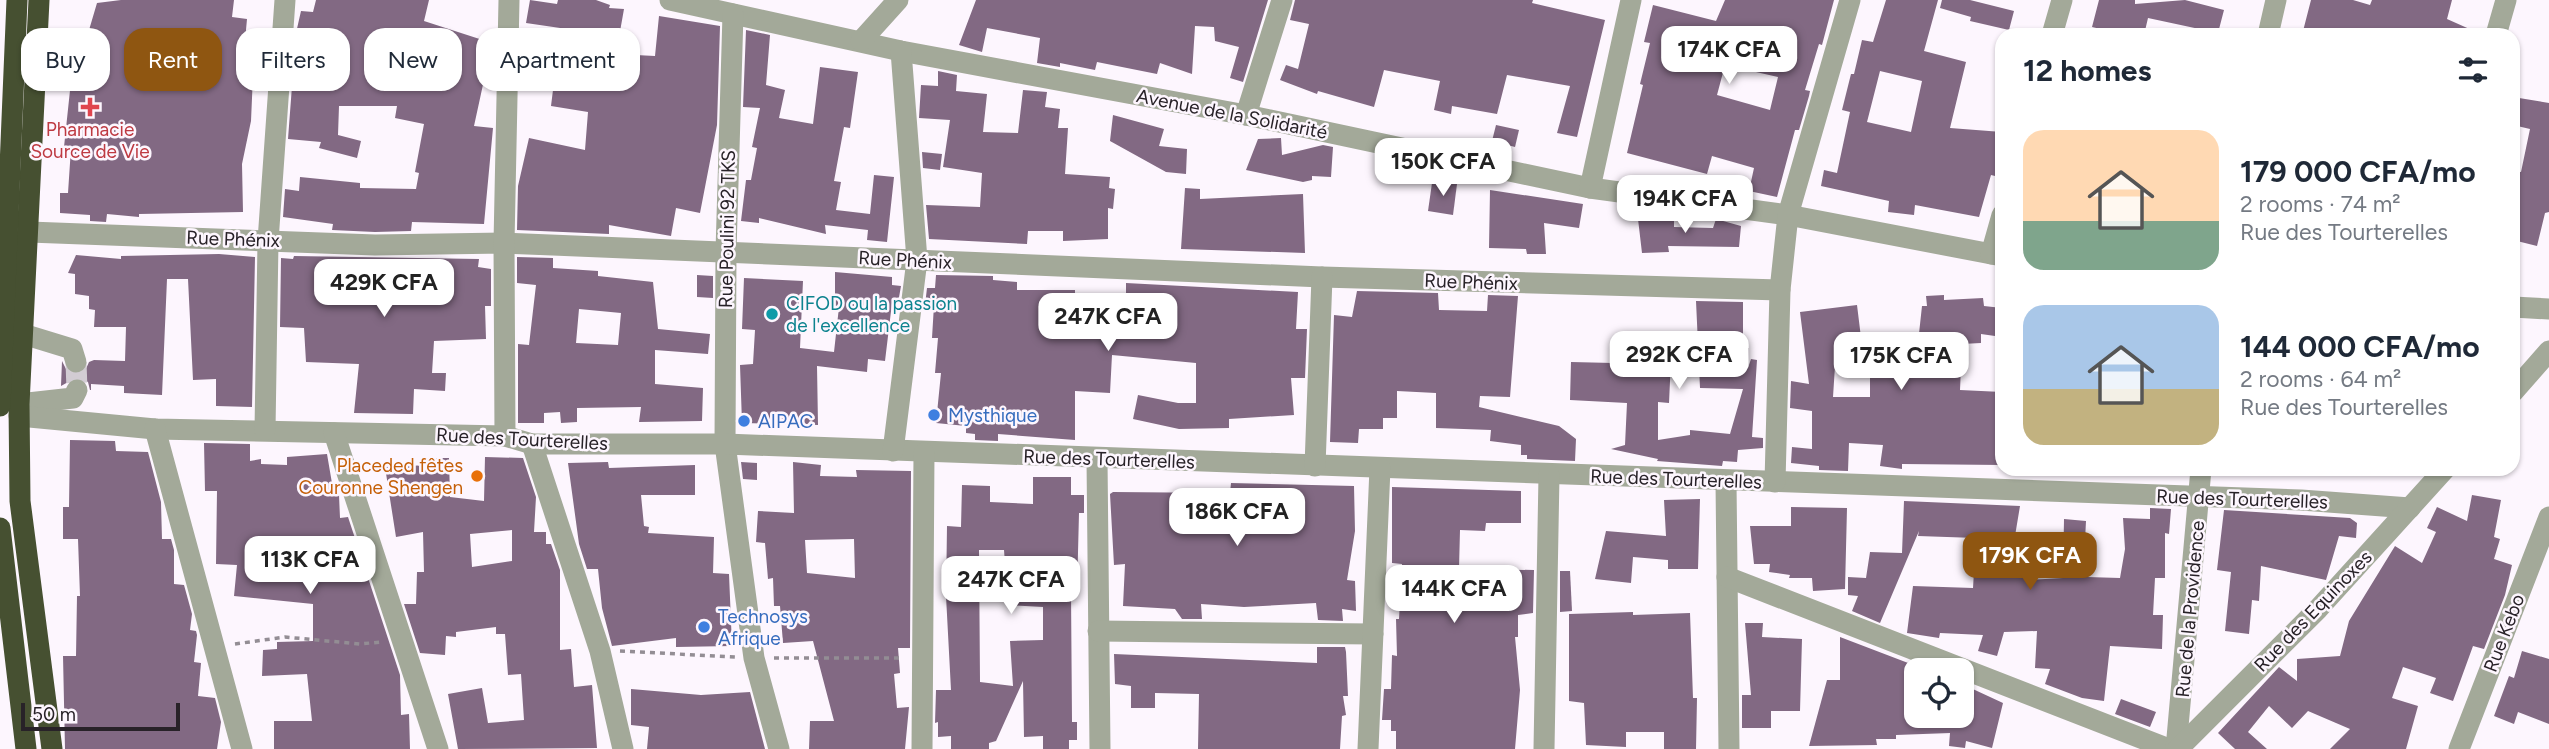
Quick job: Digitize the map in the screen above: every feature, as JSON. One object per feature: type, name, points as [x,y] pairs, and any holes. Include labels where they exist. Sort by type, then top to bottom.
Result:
[{"type":"highway","points":[[17,0],[6,106],[13,409],[20,501],[52,749]]},
{"type":"highway","points":[[13,409],[23,334],[39,0]]},
{"type":"highway","points":[[0,527],[26,749]]},
{"type":"street","points":[[265,430],[268,240],[285,0]]},
{"type":"street","points":[[505,436],[504,243],[509,0]]},
{"type":"street","name":"Avenue de la Solidarité","points":[[670,0],[901,51],[1246,115],[1590,188],[1788,215],[1995,255]]},
{"type":"street","points":[[861,41],[898,0]]},
{"type":"street","points":[[1246,115],[1282,0]]},
{"type":"street","points":[[1590,188],[1631,0]]},
{"type":"street","points":[[1775,482],[1780,290],[1788,215],[1850,0]]},
{"type":"street","points":[[2054,28],[2062,0]]},
{"type":"street","points":[[2270,28],[2276,0]]},
{"type":"street","points":[[2498,28],[2506,0]]},
{"type":"street","name":"Rue Poulini 92 TKS","points":[[733,14],[726,251],[725,444],[754,658],[779,749]]},
{"type":"street","points":[[893,451],[917,260],[901,51]]},
{"type":"street","name":"Rue Phénix","points":[[29,232],[375,245],[504,243],[1322,277],[1780,290]]},
{"type":"street","points":[[1315,466],[1322,277]]},
{"type":"street","points":[[2520,307],[2549,309]]},
{"type":"street","points":[[23,334],[72,349],[76,362]]},
{"type":"street","points":[[2520,384],[2549,351]]},
{"type":"street","points":[[13,409],[73,398],[77,390]]},
{"type":"street","name":"Rue des Tourterelles","points":[[13,409],[156,429],[505,436],[532,444],[725,444],[2200,497],[2410,508]]},
{"type":"street","points":[[156,429],[242,749]]},
{"type":"street","points":[[334,433],[438,749]]},
{"type":"street","points":[[532,444],[600,650],[623,749]]},
{"type":"street","points":[[922,749],[924,453]]},
{"type":"street","points":[[1097,459],[1100,749]]},
{"type":"street","points":[[1368,749],[1380,468]]},
{"type":"street","points":[[1544,749],[1549,475]]},
{"type":"street","name":"Rue de la Providence","points":[[2177,749],[2201,476]]},
{"type":"street","name":"Rue des Equinoxes","points":[[2177,749],[2318,609],[2439,476]]},
{"type":"street","points":[[1726,482],[1729,749]]},
{"type":"street","name":"Rue Kebo","points":[[2459,749],[2549,517]]},
{"type":"street","points":[[1727,577],[2140,746],[2169,749]]},
{"type":"street","points":[[1098,631],[1373,634]]},
{"type":"path","points":[[215,648],[285,637],[360,644],[404,640]]},
{"type":"building","points":[[121,0],[234,0],[232,17],[247,19],[246,28],[236,28],[236,91],[252,91],[251,121],[242,164],[243,212],[139,214],[139,217],[107,214],[106,222],[90,221],[90,215],[60,213],[60,193],[68,193],[71,148],[64,147],[70,91],[110,91],[110,28],[90,28],[97,3]]},
{"type":"building","points":[[316,0],[429,0],[424,21],[446,28],[364,28],[364,91],[462,91],[462,33],[476,38],[476,91],[482,91],[474,126],[493,128],[484,224],[412,222],[411,231],[375,232],[332,230],[333,224],[283,217],[285,189],[299,191],[300,177],[360,183],[360,188],[416,189],[419,173],[415,172],[424,124],[395,118],[397,106],[339,106],[338,135],[361,141],[357,158],[319,148],[321,142],[288,139],[292,91],[350,91],[350,28],[297,28],[301,11],[313,12]]},
{"type":"building","points":[[530,0],[557,4],[558,0],[596,0],[610,5],[609,8],[624,9],[621,28],[560,28],[526,23]]},
{"type":"building","points":[[976,0],[1268,0],[1243,82],[1230,78],[1239,47],[1215,41],[1214,27],[1195,26],[1192,74],[1160,63],[1157,74],[1097,62],[1095,70],[1060,63],[1060,67],[1037,63],[1040,38],[987,28],[982,52],[959,45]]},
{"type":"building","points":[[1295,0],[1533,0],[1532,3],[1605,20],[1577,137],[1557,133],[1570,86],[1507,75],[1497,114],[1452,106],[1451,114],[1434,110],[1440,81],[1384,70],[1374,107],[1318,91],[1317,94],[1280,80],[1286,65],[1298,69],[1309,24],[1290,20]]},
{"type":"building","points":[[1725,0],[1834,0],[1822,45],[1819,44],[1805,90],[1810,91],[1809,96],[1799,130],[1795,130],[1777,197],[1749,191],[1754,168],[1712,156],[1707,174],[1627,153],[1643,85],[1640,84],[1650,43],[1644,42],[1653,5],[1716,21]],"holes":[[[1725,65],[1778,77],[1770,110],[1717,95]]]},
{"type":"building","points":[[1886,0],[1938,0],[1924,51],[1966,62],[1950,128],[1995,131],[1995,176],[1991,175],[1979,217],[1915,205],[1914,215],[1888,212],[1889,201],[1821,186],[1824,170],[1837,173],[1850,112],[1842,110],[1862,40],[1873,42]],"holes":[[[1880,71],[1922,81],[1911,132],[1867,122]]]},
{"type":"building","points":[[1942,0],[1970,0],[2014,11],[2010,28],[2000,28],[1970,21],[1971,17],[1940,8]]},
{"type":"building","points":[[2099,0],[2135,0],[2135,4],[2185,0],[2224,10],[2219,28],[2195,28],[2148,18],[2146,28],[2092,27]]},
{"type":"building","points":[[2311,0],[2353,0],[2370,5],[2372,0],[2452,0],[2447,19],[2467,28],[2304,28]]},
{"type":"building","points":[[659,16],[720,26],[717,125],[700,213],[676,208],[671,236],[609,225],[609,234],[517,230],[518,186],[529,138],[585,150],[588,112],[551,106],[553,91],[640,91],[640,55],[655,56]]},
{"type":"building","points":[[746,30],[770,35],[766,85],[785,90],[779,118],[813,124],[820,67],[858,72],[850,128],[844,127],[834,181],[841,182],[836,210],[870,214],[874,175],[894,177],[887,242],[867,240],[868,230],[825,225],[826,234],[759,218],[759,223],[741,221],[746,180],[751,180],[757,148],[752,147],[760,108],[743,107]]},
{"type":"building","points":[[938,71],[957,75],[956,91],[987,94],[983,132],[1018,133],[1023,90],[1047,92],[1045,107],[1060,109],[1058,128],[1068,128],[1065,174],[1110,177],[1109,188],[1115,189],[1113,209],[1108,208],[1108,239],[1063,241],[1063,231],[1028,231],[1027,244],[929,239],[926,205],[980,207],[982,173],[943,167],[950,120],[919,118],[921,85],[938,86]]},
{"type":"building","points":[[2520,98],[2549,103],[2549,212],[2545,213],[2537,246],[2520,242],[2520,172],[2530,129],[2520,127]]},
{"type":"building","points":[[1113,115],[1164,129],[1159,146],[1187,149],[1186,174],[1166,172],[1110,141]]},
{"type":"building","points":[[1496,125],[1519,130],[1515,147],[1492,141]]},
{"type":"building","points":[[1281,138],[1282,155],[1323,145],[1333,147],[1331,177],[1312,176],[1312,180],[1303,182],[1246,170],[1258,139]]},
{"type":"building","points":[[922,152],[942,154],[940,170],[923,168]]},
{"type":"building","points":[[1432,183],[1457,184],[1453,215],[1428,211]]},
{"type":"building","points":[[1185,188],[1200,189],[1200,199],[1303,194],[1305,253],[1181,249]]},
{"type":"building","points":[[1490,190],[1583,204],[1579,228],[1544,223],[1546,254],[1527,254],[1526,249],[1489,248]]},
{"type":"building","points":[[1674,215],[1674,227],[1713,228],[1716,219],[1741,226],[1739,247],[1668,246],[1669,252],[1642,253],[1638,219]]},
{"type":"building","points":[[219,254],[255,257],[252,407],[216,406],[216,379],[193,380],[188,279],[167,279],[162,395],[124,393],[124,386],[91,384],[90,390],[88,382],[77,377],[61,386],[62,361],[67,371],[74,375],[85,371],[89,362],[94,360],[125,361],[126,327],[94,327],[95,310],[89,309],[89,296],[75,294],[75,274],[68,273],[76,255],[121,259],[121,256]]},
{"type":"building","points":[[294,256],[479,259],[478,267],[491,269],[491,306],[485,306],[486,339],[434,341],[432,373],[446,373],[445,391],[414,389],[413,414],[354,413],[359,364],[306,362],[304,328],[280,327],[281,258],[293,259]]},
{"type":"building","points":[[517,257],[553,258],[553,268],[598,271],[598,276],[653,282],[658,329],[710,334],[708,354],[655,350],[655,384],[703,388],[702,421],[639,422],[641,407],[577,408],[577,422],[561,423],[560,412],[544,413],[544,423],[518,423],[518,344],[529,345],[536,285],[517,283]],"holes":[[[579,309],[621,313],[618,345],[576,343]]]},
{"type":"building","points":[[835,272],[892,277],[892,285],[901,286],[898,303],[892,303],[885,361],[868,359],[867,372],[817,366],[818,425],[742,423],[740,365],[753,364],[755,330],[742,329],[744,278],[803,281],[800,348],[834,352],[839,307],[835,307]]},
{"type":"building","points":[[697,275],[713,276],[713,298],[697,297]]},
{"type":"building","points":[[936,275],[993,276],[993,280],[1017,282],[1017,290],[1075,290],[1075,297],[1126,302],[1126,283],[1298,292],[1296,329],[1307,329],[1305,378],[1291,378],[1294,415],[1229,419],[1229,428],[1179,429],[1133,419],[1138,395],[1178,403],[1196,403],[1196,363],[1112,355],[1110,393],[1075,391],[1075,440],[998,434],[998,441],[975,440],[975,434],[966,433],[966,426],[936,423],[941,373],[935,373],[938,338],[932,338],[934,305],[925,305],[927,288],[935,288]]},
{"type":"building","points":[[1357,291],[1438,293],[1439,310],[1487,311],[1488,295],[1518,296],[1510,397],[1480,396],[1479,407],[1559,426],[1576,439],[1575,461],[1527,459],[1527,455],[1521,455],[1521,445],[1490,441],[1491,430],[1436,428],[1436,393],[1397,391],[1397,418],[1383,418],[1383,429],[1359,429],[1358,443],[1330,442],[1334,315],[1352,317]]},
{"type":"building","points":[[1944,295],[1944,300],[1983,298],[1984,306],[1995,307],[1995,336],[1981,334],[1981,343],[1962,344],[1960,390],[1995,392],[1995,465],[1902,464],[1902,469],[1880,466],[1883,445],[1849,443],[1848,471],[1819,470],[1819,466],[1791,463],[1792,447],[1812,449],[1812,411],[1790,408],[1791,381],[1809,384],[1800,312],[1857,305],[1864,362],[1835,366],[1833,397],[1870,397],[1870,361],[1916,361],[1922,306],[1927,306],[1926,296]]},
{"type":"building","points":[[1696,301],[1743,302],[1743,348],[1749,348],[1748,368],[1751,359],[1757,360],[1752,437],[1763,438],[1763,448],[1738,450],[1737,462],[1723,461],[1722,466],[1657,461],[1658,459],[1611,449],[1625,445],[1627,403],[1570,400],[1571,362],[1613,363],[1612,348],[1630,349],[1630,355],[1671,359],[1669,403],[1658,402],[1658,440],[1690,435],[1690,430],[1730,434],[1743,389],[1700,388]]},
{"type":"building","points":[[70,440],[115,441],[116,451],[148,452],[161,502],[162,539],[171,539],[174,550],[174,584],[184,585],[192,614],[190,630],[196,631],[197,635],[194,662],[201,663],[198,696],[215,698],[221,722],[217,749],[65,749],[63,656],[76,656],[77,596],[80,596],[78,539],[63,539],[63,507],[69,507]]},
{"type":"building","points":[[204,443],[250,444],[250,461],[261,459],[261,464],[287,465],[287,457],[327,454],[334,495],[339,495],[340,518],[348,517],[400,675],[401,715],[409,714],[410,749],[274,749],[274,721],[312,721],[307,674],[262,676],[263,650],[277,649],[277,642],[313,641],[313,604],[234,596],[237,565],[216,564],[217,491],[205,491]]},
{"type":"building","points":[[485,457],[523,458],[536,497],[534,532],[546,532],[546,544],[551,544],[560,570],[560,650],[571,649],[574,687],[592,685],[597,748],[458,749],[448,694],[482,688],[488,723],[524,720],[521,674],[508,675],[505,634],[496,634],[496,627],[456,632],[456,637],[446,636],[445,655],[420,653],[404,604],[416,604],[417,572],[424,572],[423,532],[396,537],[385,467],[429,465],[429,458],[449,458],[450,497],[484,501]],"holes":[[[512,530],[512,561],[472,567],[470,534]]]},
{"type":"building","points":[[608,462],[609,468],[695,465],[695,495],[641,495],[644,526],[649,527],[648,533],[714,537],[713,573],[729,574],[732,646],[676,647],[676,638],[612,646],[602,608],[598,569],[587,569],[579,544],[568,463]]},
{"type":"building","points":[[741,462],[757,463],[757,480],[743,479]]},
{"type":"building","points":[[793,462],[821,465],[820,476],[857,477],[856,470],[911,471],[910,648],[898,648],[900,673],[894,674],[897,708],[909,707],[905,749],[809,749],[810,721],[834,721],[813,641],[783,643],[780,606],[774,606],[773,578],[768,579],[765,543],[756,542],[758,511],[794,513]],"holes":[[[854,539],[855,578],[807,573],[805,540]]]},
{"type":"building","points":[[1033,477],[1071,477],[1071,495],[1084,495],[1084,513],[1079,513],[1077,592],[1071,592],[1072,722],[1077,722],[1077,740],[1069,740],[1069,749],[1043,749],[1043,736],[1024,737],[1023,681],[996,741],[989,743],[989,749],[951,749],[951,736],[938,737],[938,722],[935,723],[936,690],[951,690],[946,596],[947,526],[961,527],[962,485],[990,486],[990,502],[1033,504]],"holes":[[[979,550],[1004,550],[1008,605],[1043,607],[1043,640],[1010,641],[1013,686],[980,682]]]},
{"type":"building","points":[[1231,483],[1354,486],[1355,531],[1347,580],[1355,581],[1356,611],[1342,609],[1343,621],[1318,620],[1316,603],[1244,607],[1201,604],[1202,619],[1182,619],[1175,609],[1123,606],[1125,564],[1114,565],[1110,494],[1230,493]]},
{"type":"building","points":[[1392,487],[1521,491],[1521,523],[1486,523],[1485,531],[1460,530],[1459,569],[1534,570],[1533,613],[1518,615],[1518,637],[1515,637],[1520,690],[1515,749],[1396,749],[1396,731],[1391,731],[1391,720],[1382,720],[1384,689],[1391,689],[1392,655],[1397,656],[1396,619],[1399,619],[1402,564],[1392,563]]},
{"type":"building","points":[[2472,495],[2501,500],[2494,537],[2500,539],[2494,559],[2512,565],[2505,595],[2484,649],[2473,646],[2453,701],[2430,693],[2436,678],[2403,667],[2392,698],[2418,706],[2406,749],[2330,749],[2350,729],[2308,711],[2292,728],[2269,706],[2248,732],[2267,749],[2235,749],[2218,733],[2279,667],[2297,681],[2297,659],[2340,656],[2349,621],[2395,546],[2422,563],[2436,532],[2427,528],[2437,507],[2467,521]]},
{"type":"building","points":[[1700,499],[1698,569],[1668,569],[1668,560],[1633,557],[1631,583],[1595,579],[1606,531],[1666,536],[1664,500]]},
{"type":"building","points":[[1904,501],[2020,506],[2012,554],[2027,555],[2025,580],[2063,578],[2064,519],[2086,521],[2084,560],[2088,560],[2087,577],[2120,578],[2125,549],[2123,518],[2150,519],[2150,508],[2171,509],[2169,534],[2165,533],[2165,578],[2155,578],[2153,615],[2163,615],[2162,649],[2110,646],[2104,701],[2082,698],[2045,684],[2050,669],[2035,668],[2037,631],[2004,632],[1997,656],[1978,651],[1983,635],[1940,633],[1939,638],[1907,633],[1913,586],[1973,588],[1976,538],[1918,536],[1919,531],[1880,623],[1852,611],[1858,596],[1848,595],[1848,577],[1866,578],[1870,552],[1902,553]]},
{"type":"building","points":[[1791,507],[1847,508],[1845,589],[1813,591],[1812,578],[1789,578],[1790,575],[1769,572],[1770,564],[1754,564],[1750,526],[1791,526]]},
{"type":"building","points":[[2224,510],[2350,518],[2357,523],[2356,538],[2339,536],[2326,580],[2261,566],[2259,601],[2252,600],[2249,634],[2225,631],[2231,572],[2217,570]]},
{"type":"building","points":[[1560,571],[1570,571],[1572,611],[1560,612]]},
{"type":"building","points":[[1633,612],[1633,615],[1690,613],[1693,698],[1697,698],[1696,749],[1664,749],[1664,732],[1626,732],[1626,747],[1586,745],[1584,703],[1569,701],[1569,614]]},
{"type":"building","points":[[1745,623],[1763,623],[1762,637],[1802,639],[1800,711],[1771,711],[1771,728],[1742,728],[1742,695],[1751,695]]},
{"type":"building","points":[[1840,637],[1904,661],[1904,728],[1974,728],[1974,690],[2003,703],[1992,748],[1966,741],[1965,748],[1949,746],[1950,733],[1896,735],[1896,739],[1876,739],[1877,745],[1809,746],[1827,680],[1840,680]]},
{"type":"building","points":[[1317,647],[1345,647],[1348,696],[1343,696],[1346,715],[1342,716],[1340,749],[1198,749],[1199,694],[1155,693],[1155,708],[1131,708],[1131,686],[1115,684],[1114,654],[1317,663]]},
{"type":"building","points":[[2522,651],[2549,659],[2549,724],[2518,712],[2514,724],[2494,716],[2509,676],[2514,678]]},
{"type":"building","points":[[631,689],[701,695],[750,692],[765,749],[647,749],[649,727],[631,725]]},
{"type":"building","points":[[2121,699],[2156,712],[2150,727],[2115,714]]},
{"type":"tunnel","points":[[76,362],[77,390]]},
{"type":"place","name":"Pharmacie Source de Vie","points":[[90,107]]},
{"type":"place","name":"CIFOD ou la passion de l'excellence","points":[[772,314]]},
{"type":"place","name":"Mysthique","points":[[934,415]]},
{"type":"place","name":"AIPAC","points":[[744,421]]},
{"type":"place","name":"Placeded fêtes Couronne Shengen","points":[[477,476]]},
{"type":"place","name":"Technosys Afrique","points":[[704,627]]}]
